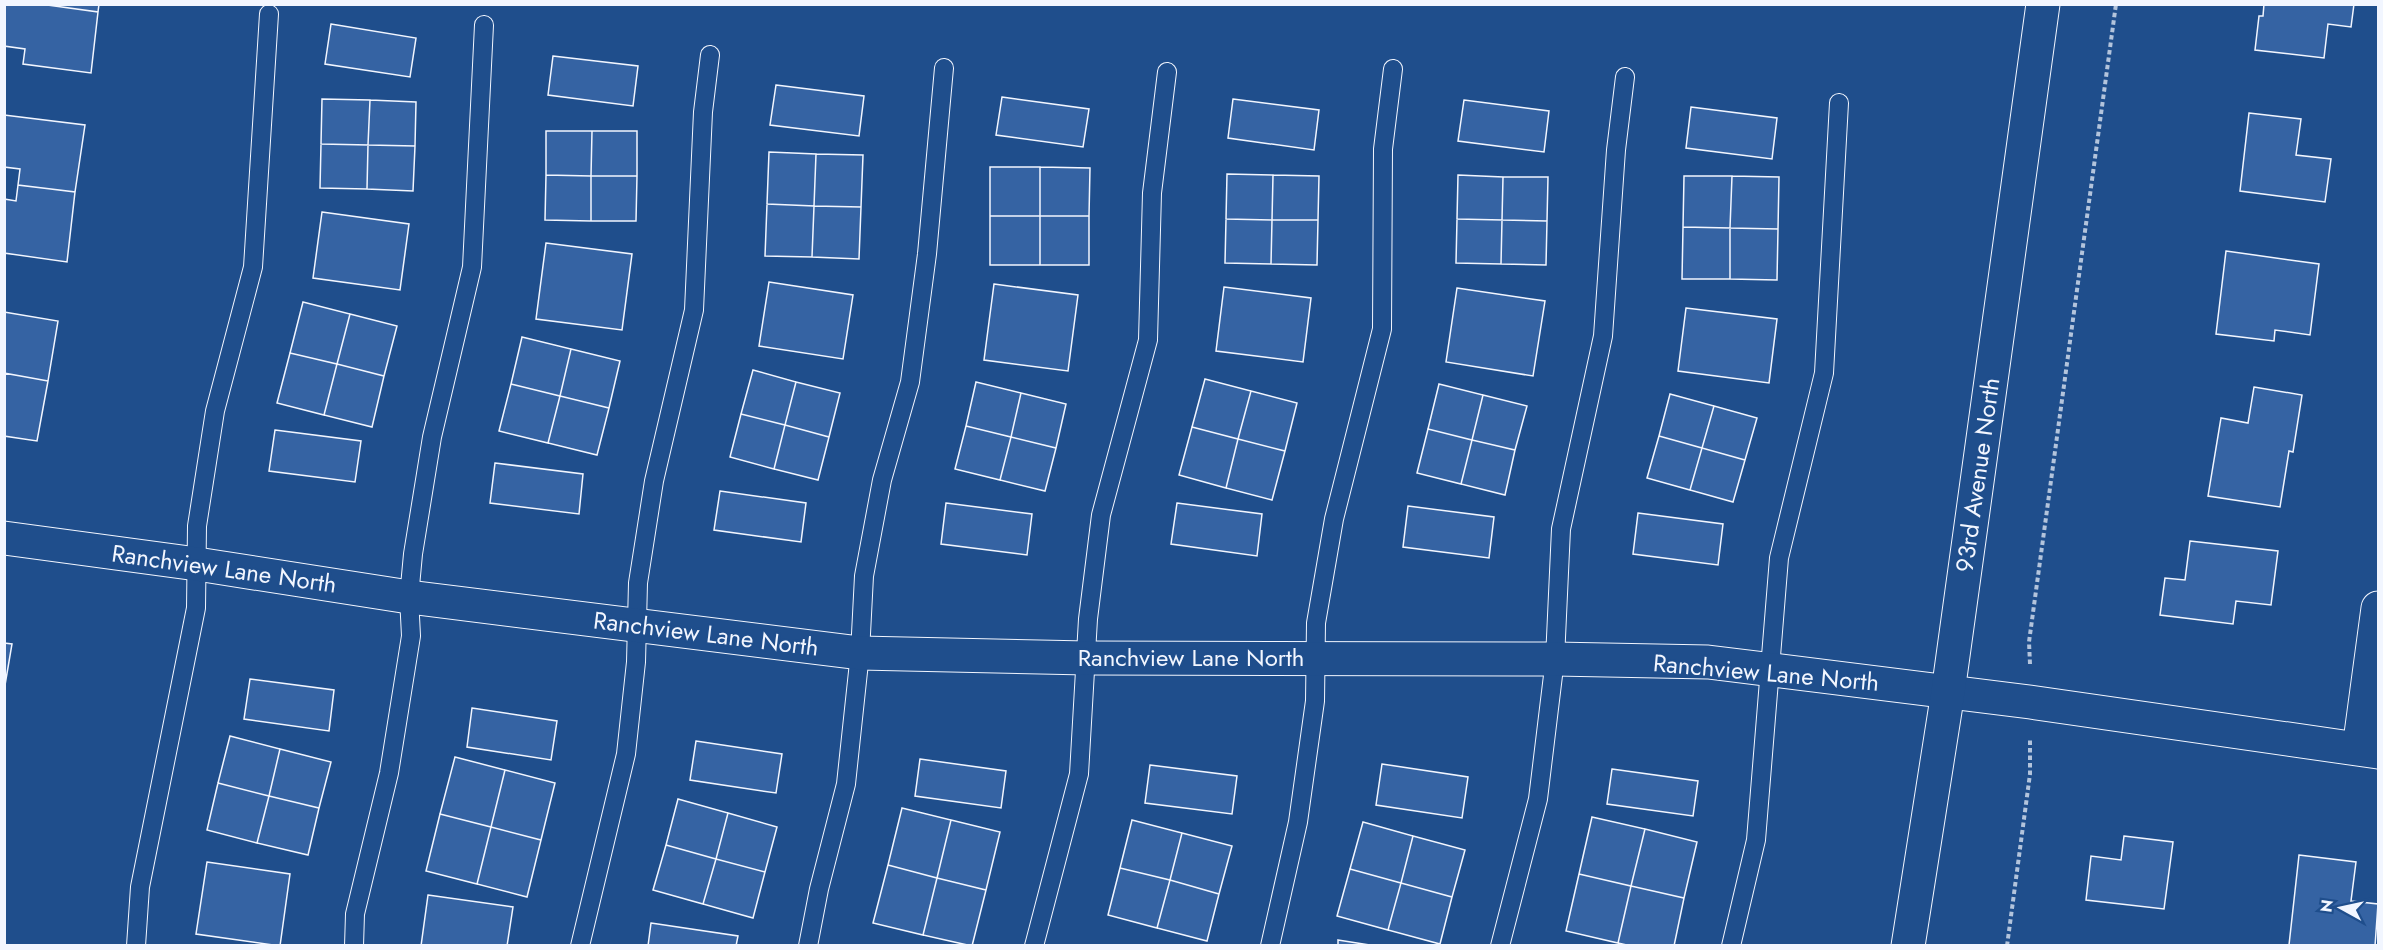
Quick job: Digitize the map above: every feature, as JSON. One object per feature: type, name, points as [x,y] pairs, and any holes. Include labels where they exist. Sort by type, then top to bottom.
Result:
[{"type":"street","name":"93rd Avenue North","points":[[1908,945],[1948,692],[2043,4]]},
{"type":"street","name":"Ranchview Lane North","points":[[4,538],[196,564],[409,597],[860,653],[1087,658],[1555,659],[1708,662],[2030,702],[2369,751]]},
{"type":"street","points":[[2369,751],[2379,608]]},
{"type":"lane","points":[[136,945],[140,887],[196,608],[197,526],[215,411],[253,267],[269,14]]},
{"type":"lane","points":[[354,945],[355,914],[389,773],[404,682],[411,636],[409,597],[413,554],[432,437],[472,267],[484,25]]},
{"type":"lane","points":[[580,945],[626,754],[638,626],[638,583],[654,481],[694,310],[703,112],[710,55]]},
{"type":"lane","points":[[808,945],[819,890],[846,784],[860,653],[866,566],[882,480],[910,382],[927,254],[944,68]]},
{"type":"lane","points":[[1270,945],[1298,822],[1315,701],[1316,623],[1334,519],[1382,329],[1383,149],[1393,69]]},
{"type":"lane","points":[[1034,945],[1079,774],[1088,619],[1101,515],[1148,340],[1152,193],[1167,72]]},
{"type":"lane","points":[[1500,945],[1538,799],[1555,659],[1561,529],[1603,336],[1616,150],[1625,77]]},
{"type":"lane","points":[[1731,945],[1756,840],[1779,558],[1824,373],[1839,103]]},
{"type":"path","points":[[2007,945],[2030,774],[2030,642],[2116,4]]},
{"type":"building","points":[[4,4],[40,4],[98,12],[91,73],[23,64],[25,49],[4,46]]},
{"type":"building","points":[[40,4],[99,4],[98,12]]},
{"type":"building","points":[[2264,4],[2354,4],[2351,27],[2328,24],[2324,58],[2255,50],[2259,16],[2263,16]]},
{"type":"building","points":[[331,24],[416,38],[410,77],[325,64]]},
{"type":"building","points":[[553,56],[638,66],[633,106],[548,95]]},
{"type":"building","points":[[776,85],[864,96],[859,136],[770,125]]},
{"type":"building","points":[[1002,97],[1089,109],[1083,147],[996,135]]},
{"type":"building","points":[[322,99],[370,100],[368,145],[321,144]]},
{"type":"building","points":[[1233,99],[1319,110],[1314,150],[1228,138]]},
{"type":"building","points":[[370,100],[416,102],[415,146],[368,145]]},
{"type":"building","points":[[1464,100],[1549,111],[1544,152],[1458,141]]},
{"type":"building","points":[[1691,107],[1777,118],[1772,159],[1686,148]]},
{"type":"building","points":[[2249,113],[2301,119],[2296,155],[2331,159],[2325,202],[2240,191]]},
{"type":"building","points":[[4,115],[85,125],[75,192],[18,185],[20,169],[4,167]]},
{"type":"building","points":[[546,131],[592,131],[591,176],[546,175]]},
{"type":"building","points":[[592,131],[637,131],[637,176],[591,176]]},
{"type":"building","points":[[321,144],[368,145],[367,189],[320,188]]},
{"type":"building","points":[[368,145],[415,146],[413,191],[367,189]]},
{"type":"building","points":[[769,152],[816,154],[814,206],[767,204]]},
{"type":"building","points":[[816,154],[863,155],[861,207],[814,206]]},
{"type":"building","points":[[990,167],[1040,167],[1040,216],[990,216]]},
{"type":"building","points":[[1040,167],[1090,168],[1089,216],[1040,216]]},
{"type":"building","points":[[1227,174],[1273,175],[1272,220],[1226,219]]},
{"type":"building","points":[[546,175],[591,176],[591,221],[545,220]]},
{"type":"building","points":[[1273,175],[1319,176],[1318,220],[1272,220]]},
{"type":"building","points":[[1458,175],[1503,177],[1502,220],[1457,219]]},
{"type":"building","points":[[591,176],[637,176],[636,221],[591,221]]},
{"type":"building","points":[[1684,176],[1732,176],[1730,228],[1683,227]]},
{"type":"building","points":[[1732,176],[1779,177],[1778,229],[1730,228]]},
{"type":"building","points":[[1503,177],[1548,177],[1547,221],[1502,220]]},
{"type":"building","points":[[18,185],[75,192],[67,262],[4,253],[4,199],[16,201]]},
{"type":"building","points":[[767,204],[814,206],[812,257],[765,256]]},
{"type":"building","points":[[814,206],[861,207],[859,259],[812,257]]},
{"type":"building","points":[[322,212],[409,224],[400,290],[313,278]]},
{"type":"building","points":[[990,216],[1040,216],[1040,265],[990,265]]},
{"type":"building","points":[[1040,216],[1089,216],[1089,265],[1040,265]]},
{"type":"building","points":[[1226,219],[1272,220],[1271,264],[1225,263]]},
{"type":"building","points":[[1457,219],[1502,220],[1501,264],[1456,263]]},
{"type":"building","points":[[1272,220],[1318,220],[1317,265],[1271,264]]},
{"type":"building","points":[[1502,220],[1547,221],[1546,265],[1501,264]]},
{"type":"building","points":[[1683,227],[1730,228],[1730,279],[1682,279]]},
{"type":"building","points":[[1730,228],[1778,229],[1777,280],[1730,279]]},
{"type":"building","points":[[546,243],[632,254],[622,330],[536,319]]},
{"type":"building","points":[[2226,251],[2319,264],[2310,335],[2275,330],[2274,341],[2216,334]]},
{"type":"building","points":[[769,282],[853,295],[843,359],[759,346]]},
{"type":"building","points":[[994,284],[1078,295],[1068,371],[984,360]]},
{"type":"building","points":[[1224,287],[1311,298],[1303,362],[1216,351]]},
{"type":"building","points":[[1457,288],[1545,301],[1533,376],[1446,362]]},
{"type":"building","points":[[303,302],[350,314],[337,364],[290,353]]},
{"type":"building","points":[[1686,308],[1777,319],[1769,383],[1678,371]]},
{"type":"building","points":[[4,312],[58,321],[48,381],[4,373]]},
{"type":"building","points":[[350,314],[397,326],[384,376],[337,364]]},
{"type":"building","points":[[522,337],[571,349],[560,396],[511,384]]},
{"type":"building","points":[[571,349],[620,361],[609,408],[560,396]]},
{"type":"building","points":[[290,353],[337,364],[324,415],[277,403]]},
{"type":"building","points":[[337,364],[384,376],[372,427],[324,415]]},
{"type":"building","points":[[753,370],[796,382],[785,425],[741,414]]},
{"type":"building","points":[[4,373],[48,381],[37,441],[4,436]]},
{"type":"building","points":[[1205,379],[1251,391],[1238,439],[1192,427]]},
{"type":"building","points":[[796,382],[840,393],[829,437],[785,425]]},
{"type":"building","points":[[976,382],[1021,393],[1011,437],[966,426]]},
{"type":"building","points":[[511,384],[560,396],[548,443],[499,431]]},
{"type":"building","points":[[1439,384],[1483,395],[1472,440],[1428,429]]},
{"type":"building","points":[[2254,387],[2302,395],[2293,452],[2289,451],[2280,507],[2208,496],[2221,418],[2248,423]]},
{"type":"building","points":[[1251,391],[1297,403],[1285,451],[1238,439]]},
{"type":"building","points":[[1021,393],[1066,404],[1056,448],[1011,437]]},
{"type":"building","points":[[1670,394],[1714,406],[1702,448],[1659,436]]},
{"type":"building","points":[[1483,395],[1527,406],[1515,450],[1472,440]]},
{"type":"building","points":[[560,396],[609,408],[597,455],[548,443]]},
{"type":"building","points":[[1714,406],[1757,418],[1745,460],[1702,448]]},
{"type":"building","points":[[741,414],[785,425],[774,469],[730,457]]},
{"type":"building","points":[[785,425],[829,437],[818,480],[774,469]]},
{"type":"building","points":[[966,426],[1011,437],[1000,480],[955,469]]},
{"type":"building","points":[[1192,427],[1238,439],[1226,488],[1179,475]]},
{"type":"building","points":[[1428,429],[1472,440],[1461,484],[1417,473]]},
{"type":"building","points":[[275,430],[361,441],[355,482],[269,471]]},
{"type":"building","points":[[1659,436],[1702,448],[1690,490],[1647,478]]},
{"type":"building","points":[[1011,437],[1056,448],[1045,491],[1000,480]]},
{"type":"building","points":[[1238,439],[1285,451],[1272,500],[1226,488]]},
{"type":"building","points":[[1472,440],[1515,450],[1505,495],[1461,484]]},
{"type":"building","points":[[1702,448],[1745,460],[1733,502],[1690,490]]},
{"type":"building","points":[[495,463],[583,474],[579,514],[490,503]]},
{"type":"building","points":[[720,491],[806,503],[801,542],[714,530]]},
{"type":"building","points":[[946,503],[1032,514],[1027,555],[941,544]]},
{"type":"building","points":[[1177,503],[1262,514],[1257,556],[1171,544]]},
{"type":"building","points":[[1408,506],[1494,517],[1489,558],[1403,547]]},
{"type":"building","points":[[1638,513],[1723,524],[1718,565],[1633,554]]},
{"type":"building","points":[[2190,541],[2278,551],[2271,605],[2236,601],[2233,624],[2160,615],[2165,578],[2185,580]]},
{"type":"building","points":[[4,643],[12,644],[4,691]]},
{"type":"building","points":[[250,679],[334,690],[329,731],[244,719]]},
{"type":"building","points":[[472,708],[557,721],[551,760],[467,747]]},
{"type":"building","points":[[230,736],[280,749],[269,796],[218,783]]},
{"type":"building","points":[[696,741],[782,754],[776,793],[690,780]]},
{"type":"building","points":[[280,749],[331,762],[319,808],[269,796]]},
{"type":"building","points":[[455,757],[505,770],[491,827],[440,814]]},
{"type":"building","points":[[920,759],[1006,771],[1001,808],[915,796]]},
{"type":"building","points":[[1382,764],[1468,777],[1462,818],[1376,805]]},
{"type":"building","points":[[1150,765],[1237,776],[1232,814],[1145,803]]},
{"type":"building","points":[[1612,769],[1698,781],[1693,816],[1607,804]]},
{"type":"building","points":[[505,770],[555,783],[541,840],[491,827]]},
{"type":"building","points":[[218,783],[269,796],[257,843],[207,830]]},
{"type":"building","points":[[269,796],[319,808],[308,855],[257,843]]},
{"type":"building","points":[[678,799],[728,813],[716,859],[666,845]]},
{"type":"building","points":[[902,808],[951,820],[937,878],[888,865]]},
{"type":"building","points":[[728,813],[777,827],[765,872],[716,859]]},
{"type":"building","points":[[440,814],[491,827],[477,884],[426,871]]},
{"type":"building","points":[[1592,817],[1645,829],[1631,886],[1579,874]]},
{"type":"building","points":[[951,820],[1000,832],[986,890],[937,878]]},
{"type":"building","points":[[1132,820],[1182,833],[1170,880],[1120,868]]},
{"type":"building","points":[[1363,822],[1413,836],[1401,883],[1350,869]]},
{"type":"building","points":[[491,827],[541,840],[527,897],[477,884]]},
{"type":"building","points":[[1645,829],[1697,842],[1684,898],[1631,886]]},
{"type":"building","points":[[1182,833],[1232,846],[1219,894],[1170,880]]},
{"type":"building","points":[[1413,836],[1465,850],[1452,897],[1401,883]]},
{"type":"building","points":[[2124,836],[2173,842],[2164,909],[2086,900],[2091,856],[2121,860]]},
{"type":"building","points":[[666,845],[716,859],[703,904],[653,890]]},
{"type":"building","points":[[2299,855],[2356,862],[2351,901],[2378,904],[2375,946],[2289,945]]},
{"type":"building","points":[[716,859],[765,872],[753,918],[703,904]]},
{"type":"building","points":[[207,862],[290,874],[280,946],[196,934]]},
{"type":"building","points":[[888,865],[937,878],[923,935],[873,923]]},
{"type":"building","points":[[1120,868],[1170,880],[1157,928],[1108,915]]},
{"type":"building","points":[[1350,869],[1401,883],[1388,930],[1337,916]]},
{"type":"building","points":[[1579,874],[1631,886],[1618,943],[1566,931]]},
{"type":"building","points":[[937,878],[986,890],[972,946],[923,935]]},
{"type":"building","points":[[1170,880],[1219,894],[1207,941],[1157,928]]},
{"type":"building","points":[[1401,883],[1452,897],[1440,944],[1388,930]]},
{"type":"building","points":[[1631,886],[1684,898],[1674,946],[1631,946],[1618,943]]},
{"type":"building","points":[[428,895],[513,907],[507,946],[421,946]]},
{"type":"building","points":[[651,923],[738,936],[736,946],[648,946]]},
{"type":"building","points":[[1338,940],[1376,946],[1338,946]]}]
